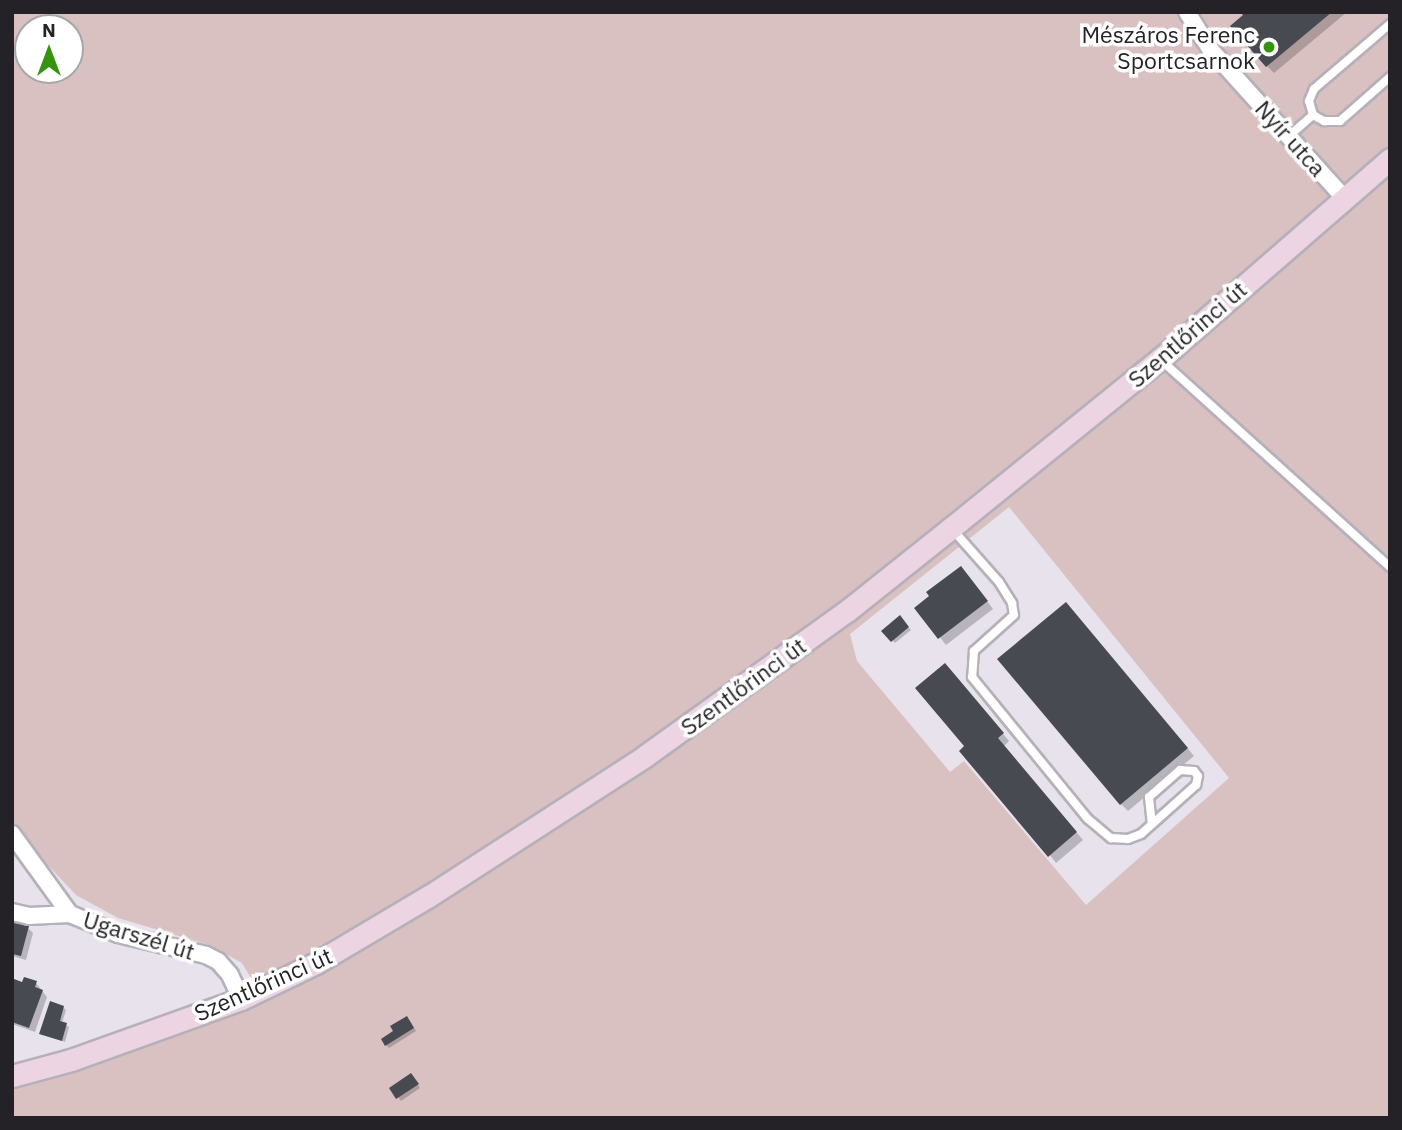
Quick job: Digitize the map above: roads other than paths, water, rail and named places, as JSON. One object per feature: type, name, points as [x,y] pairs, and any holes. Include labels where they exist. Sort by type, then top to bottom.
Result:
[{"type":"main road","name":"Szentlőrinci út","points":[[12,1076],[71,1060],[241,999],[316,963],[384,923],[645,757],[847,611],[951,528],[1160,359],[1390,159]]},
{"type":"street","name":"Nyír utca","points":[[1187,12],[1210,49],[1344,198]]},
{"type":"street","name":"Ugarszél út","points":[[12,834],[70,914],[118,934],[206,955],[218,961],[230,975],[241,999]]},
{"type":"street","points":[[12,912],[30,916],[70,914]]},
{"type":"lane","points":[[1390,24],[1314,89],[1309,101],[1313,115],[1324,121],[1340,121],[1390,77]]},
{"type":"lane","points":[[1290,135],[1313,115]]},
{"type":"lane","points":[[1160,359],[1390,567]]},
{"type":"lane","points":[[951,528],[999,582],[1012,603],[1014,615],[974,651],[972,677],[1096,826],[1111,838],[1128,839],[1152,824],[1196,785],[1198,776],[1194,771],[1180,770],[1149,797],[1152,824]]},
{"type":"place","name":"Mészáros Ferenc Sportcsarnok","points":[[1269,47]]}]
